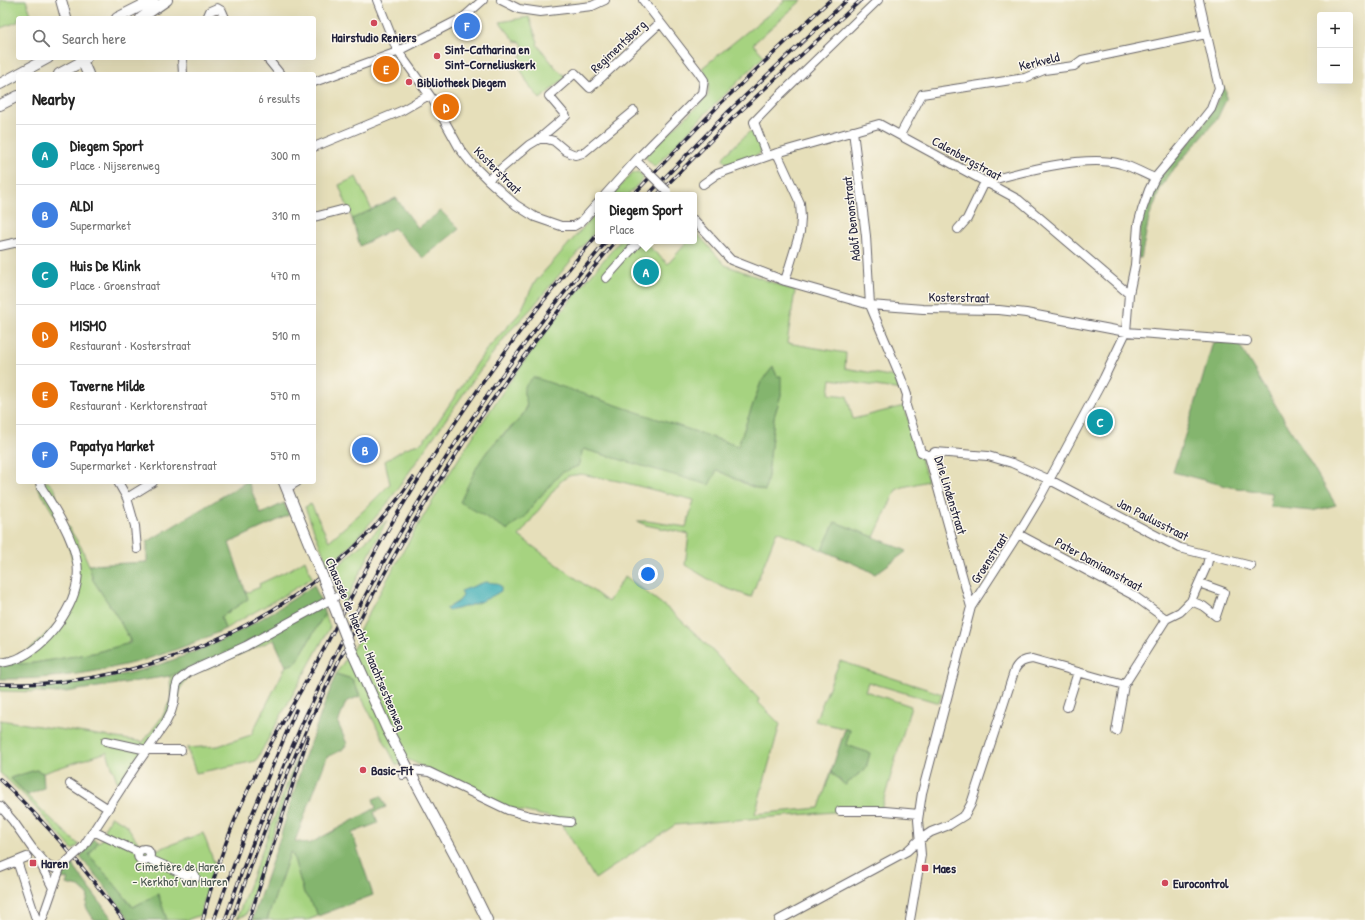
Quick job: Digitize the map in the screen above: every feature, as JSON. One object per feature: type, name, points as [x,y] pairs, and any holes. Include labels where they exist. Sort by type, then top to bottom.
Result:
[{"type":"main road","points":[[61,0],[65,16]]},
{"type":"main road","points":[[121,16],[153,0]]},
{"type":"main road","points":[[144,16],[167,0]]},
{"type":"main road","points":[[22,72],[44,60]]},
{"type":"main road","points":[[62,72],[81,60]]},
{"type":"main road","points":[[83,60],[87,72]]},
{"type":"main road","points":[[0,84],[16,75]]},
{"type":"main road","points":[[0,105],[16,97]]},
{"type":"main road","name":"Chaussée de Haecht - Haachtsesteenweg","points":[[286,485],[330,600],[406,773],[460,865],[487,920]]},
{"type":"street","name":"Kosterstraat","points":[[378,0],[398,50],[430,95],[460,149],[471,163],[488,180],[516,205],[535,217],[561,226],[576,225],[581,222],[595,206]]},
{"type":"street","points":[[316,81],[386,57],[464,17],[483,0]]},
{"type":"street","points":[[500,0],[519,9],[540,12],[592,6],[605,0]]},
{"type":"street","points":[[608,192],[702,93],[704,80],[643,0]]},
{"type":"street","points":[[767,156],[754,122],[878,0]]},
{"type":"street","points":[[1126,332],[1129,294],[1135,266],[1138,224],[1149,190],[1155,178],[1211,109],[1219,88],[1199,0]]},
{"type":"street","points":[[208,16],[210,11],[217,8],[222,11],[223,16]]},
{"type":"street","name":"Regimentsberg","points":[[488,180],[566,116],[549,96],[575,73],[590,88],[660,23]]},
{"type":"street","name":"Kerkveld","points":[[900,135],[922,94],[1025,78],[1044,70],[1074,66],[1082,60],[1206,34]]},
{"type":"street","points":[[182,60],[183,72]]},
{"type":"street","points":[[269,60],[278,72]]},
{"type":"street","points":[[316,146],[401,111],[430,95]]},
{"type":"street","points":[[539,139],[554,141],[566,151],[575,155],[583,153],[634,111]]},
{"type":"street","name":"Calenbergstraat","points":[[703,184],[717,174],[777,152],[879,124],[1019,200],[1129,294]]},
{"type":"street","name":"Adolf Denonstraat","points":[[853,131],[866,236],[870,305]]},
{"type":"street","points":[[777,152],[800,203],[801,218],[800,232],[785,281]]},
{"type":"street","points":[[636,161],[668,192]]},
{"type":"street","points":[[958,229],[967,219],[985,182],[1023,171],[1089,161],[1106,161],[1121,164],[1155,178]]},
{"type":"street","points":[[316,216],[345,209]]},
{"type":"street","name":"Kosterstraat","points":[[697,223],[732,260],[785,281],[870,305],[923,309],[999,310],[1026,313],[1126,332],[1247,341]]},
{"type":"street","points":[[0,246],[16,242]]},
{"type":"street","points":[[606,278],[636,244]]},
{"type":"street","name":"Drie Lindenstraat","points":[[870,305],[907,395],[906,406],[921,452],[929,456],[971,607]]},
{"type":"street","name":"Groenstraat","points":[[910,920],[921,855],[919,840],[919,814],[922,793],[971,607],[1018,534],[1050,480],[1104,378],[1126,332]]},
{"type":"street","name":"Jan Paulusstraat","points":[[929,456],[935,452],[988,456],[1012,463],[1050,480],[1180,548],[1251,566]]},
{"type":"street","points":[[0,663],[25,655],[48,636],[66,611],[75,587],[77,564],[72,542],[40,484]]},
{"type":"street","points":[[119,484],[127,498],[135,526],[138,549]]},
{"type":"street","points":[[127,498],[150,484]]},
{"type":"street","name":"Pater Damiaanstraat","points":[[1018,534],[1133,595],[1166,619]]},
{"type":"street","points":[[1116,731],[1124,685],[1166,619],[1180,612],[1191,601],[1207,565],[1209,556]]},
{"type":"street","points":[[1191,601],[1203,606],[1216,616],[1224,592],[1199,584]]},
{"type":"street","points":[[17,861],[36,919],[41,920],[60,869],[83,847],[107,808],[165,724],[174,702],[176,687],[183,676],[246,646],[330,600]]},
{"type":"street","points":[[780,920],[907,851],[931,832],[965,816],[971,804],[1015,669],[1018,664],[1026,659],[1032,659],[1124,685]]},
{"type":"street","points":[[1067,707],[1078,672]]},
{"type":"street","points":[[106,742],[147,750],[181,750]]},
{"type":"street","points":[[406,773],[413,770],[429,772],[508,810],[530,816],[570,822]]},
{"type":"street","points":[[70,784],[107,808]]},
{"type":"street","points":[[0,806],[13,821],[32,848],[48,866],[60,869]]},
{"type":"street","points":[[840,811],[885,811],[919,814]]},
{"type":"street","points":[[93,831],[138,852],[146,849],[150,854],[149,858],[186,875],[192,873],[198,881]]},
{"type":"street","points":[[32,848],[53,888]]},
{"type":"street","points":[[0,868],[27,857]]},
{"type":"green space","points":[[0,0],[26,0],[32,16],[16,16],[16,23],[0,28]]},
{"type":"green space","points":[[783,0],[802,0],[753,44],[764,56],[698,121],[655,167],[645,156],[708,96],[709,81],[702,68],[784,2]]},
{"type":"green space","points":[[529,17],[538,42],[537,44],[555,67],[566,77],[540,99],[528,84],[517,62],[523,52],[521,42],[515,41],[500,22]]},
{"type":"green space","points":[[1223,87],[1226,90],[1226,100],[1217,119],[1173,170],[1161,187],[1149,218],[1141,258],[1138,258],[1140,233],[1147,200],[1155,184],[1165,170],[1203,125],[1211,113]]},
{"type":"green space","points":[[749,132],[754,132],[761,150],[760,153],[758,155],[729,164],[723,160],[724,156]]},
{"type":"green space","points":[[639,172],[644,178],[631,192],[615,192],[632,173]]},
{"type":"green space","points":[[356,177],[372,210],[352,219],[339,185]]},
{"type":"green space","points":[[396,198],[418,228],[441,211],[459,229],[423,258],[394,228],[360,246],[352,219]]},
{"type":"green space","points":[[595,214],[595,232],[531,309],[509,332],[478,373],[387,504],[348,548],[328,566],[305,507],[311,504],[329,541],[363,511],[390,484],[385,461],[406,448],[421,443],[431,432],[486,350],[520,313],[534,283]]},
{"type":"green space","points":[[697,233],[725,265],[795,291],[787,343],[846,353],[845,368],[895,377],[901,390],[831,379],[829,394],[847,396],[853,419],[904,406],[928,481],[896,490],[874,537],[835,522],[822,550],[777,531],[751,597],[720,586],[685,565],[689,534],[646,525],[636,521],[647,521],[686,527],[694,500],[618,481],[581,474],[568,476],[560,482],[519,536],[608,602],[625,576],[671,611],[700,638],[759,699],[758,702],[780,724],[755,814],[819,808],[831,772],[845,785],[866,768],[870,753],[846,745],[850,730],[815,721],[840,661],[942,694],[939,703],[868,682],[865,691],[911,706],[882,806],[883,810],[875,813],[834,812],[675,825],[595,879],[559,819],[508,808],[407,759],[397,766],[352,679],[336,674],[357,642],[356,637],[384,585],[444,482],[476,431],[545,333],[582,286],[617,244],[648,244],[647,245],[668,264],[685,244],[697,244]],"holes":[[[773,367],[777,376],[781,395],[774,417],[768,476],[764,491],[717,470],[709,484],[583,449],[578,466],[561,473],[536,501],[524,518],[515,523],[508,530],[485,454],[499,438],[518,421],[525,411],[527,402],[524,393],[533,378],[738,446],[761,382]]]},
{"type":"green space","points":[[1213,342],[1238,343],[1336,505],[1312,511],[1271,507],[1271,493],[1230,487],[1173,472],[1195,405]]},
{"type":"green space","points":[[773,367],[777,376],[781,376],[781,395],[774,417],[765,491],[748,485],[717,470],[709,485],[583,449],[578,466],[561,473],[536,501],[524,518],[515,523],[508,530],[460,502],[482,458],[524,413],[527,403],[524,395],[524,389],[526,384],[533,377],[738,446],[761,382]]},
{"type":"green space","points":[[37,484],[50,484],[55,489],[60,514],[81,547],[89,565],[93,580],[118,618],[130,640],[127,644],[93,653],[34,663],[19,664],[17,661],[69,612],[78,562],[72,560],[63,531]]},
{"type":"green space","points":[[243,484],[249,484],[261,514],[284,503],[289,515],[229,543],[248,599],[221,617],[225,629],[171,651],[116,667],[87,673],[29,679],[0,679],[0,665],[17,661],[19,664],[34,663],[93,653],[130,643],[130,640],[118,618],[93,580],[89,565],[147,562],[147,542]]},
{"type":"green space","points":[[387,520],[343,606],[330,573]]},
{"type":"green space","points":[[835,522],[907,551],[875,574],[822,550]]},
{"type":"green space","points":[[305,560],[312,578],[225,629],[221,617],[248,599],[246,593],[260,587],[259,584],[291,569]]},
{"type":"green space","points":[[314,585],[325,613],[296,663],[286,666],[269,629],[238,647],[170,676],[59,693],[42,692],[42,686],[66,684],[126,674],[187,655],[244,629]]},
{"type":"green space","points":[[325,613],[330,627],[256,761],[196,773],[187,748],[218,746],[251,735],[286,666],[296,663]]},
{"type":"green space","points":[[269,629],[275,639],[188,677],[180,689],[178,701],[120,782],[117,781],[107,752],[43,773],[36,770],[10,778],[79,845],[73,850],[25,796],[0,773],[0,720],[143,742],[162,717],[171,699],[170,676],[238,647]]},
{"type":"green space","points":[[336,674],[352,679],[360,696],[346,702],[338,723],[347,744],[342,750],[327,757],[295,841],[309,844],[376,808],[373,799],[381,796],[386,807],[374,812],[378,823],[352,833],[373,895],[318,916],[315,908],[304,893],[292,852],[290,853],[267,920],[252,920],[280,838],[304,759]]},
{"type":"green space","points":[[0,686],[42,686],[42,692],[0,691]]},
{"type":"green space","points":[[845,729],[850,730],[846,745],[870,753],[866,768],[845,785],[831,772]]},
{"type":"green space","points":[[299,752],[300,753],[246,915],[237,918]]},
{"type":"green space","points":[[36,770],[43,773],[44,788],[28,795],[10,778]]},
{"type":"green space","name":"Cimetière de Haren - Kerkhof van Haren","points":[[111,816],[126,824],[139,844],[147,845],[153,851],[203,833],[215,865],[200,915],[187,920],[167,920],[158,894],[133,907],[89,855],[98,842],[102,840],[105,833],[104,829]]},
{"type":"green space","points":[[93,839],[98,842],[89,855],[133,907],[158,894],[167,920],[130,920],[80,857]]},
{"type":"green space","points":[[292,852],[304,893],[315,908],[318,916],[308,920],[267,920],[290,853]]},
{"type":"green space","points":[[71,863],[113,920],[94,920],[86,907],[88,895],[79,887],[66,884],[68,879],[60,878],[62,871]]},
{"type":"water","points":[[485,582],[495,583],[501,586],[501,591],[469,606],[448,611],[446,609],[459,601],[463,596],[461,591]]},
{"type":"railway","points":[[636,192],[720,104],[830,0]]},
{"type":"railway","points":[[651,192],[728,112],[847,0]]},
{"type":"railway","points":[[660,192],[733,118],[861,0]]},
{"type":"railway","points":[[203,920],[214,879],[228,838],[254,778],[383,538],[457,419],[539,306],[595,238]]},
{"type":"railway","points":[[225,920],[259,828],[296,737],[338,649],[383,562],[433,478],[487,396],[545,317],[605,244]]},
{"type":"railway","points":[[232,920],[266,827],[303,737],[345,648],[391,562],[441,478],[495,396],[554,317],[614,244]]},
{"type":"railway","points":[[0,684],[59,682],[118,672],[176,656],[232,632],[285,602],[333,566],[376,525],[413,478]]},
{"type":"railway","points":[[214,920],[251,817],[296,710]]},
{"type":"railway","points":[[249,920],[308,737]]},
{"type":"railway","points":[[0,779],[64,846],[123,920]]},
{"type":"place","name":"Hairstudio Reniers","points":[[374,23]]},
{"type":"place","name":"Papatya Market","points":[[467,26]]},
{"type":"place","name":"Sint-Catharina en Sint-Corneliuskerk","points":[[437,56]]},
{"type":"place","name":"Taverne Milde","points":[[386,69]]},
{"type":"place","name":"Bibliotheek Diegem","points":[[409,82]]},
{"type":"place","name":"MISMO","points":[[446,107]]},
{"type":"place","name":"Diegem Sport","points":[[646,272]]},
{"type":"place","name":"Huis De Klink","points":[[1100,422]]},
{"type":"place","name":"ALDI","points":[[365,450]]},
{"type":"place","name":"Basic-Fit","points":[[363,770]]},
{"type":"place","name":"Haren","points":[[33,863]]},
{"type":"place","name":"Maes","points":[[925,868]]},
{"type":"place","name":"Eurocontrol","points":[[1165,883]]}]
